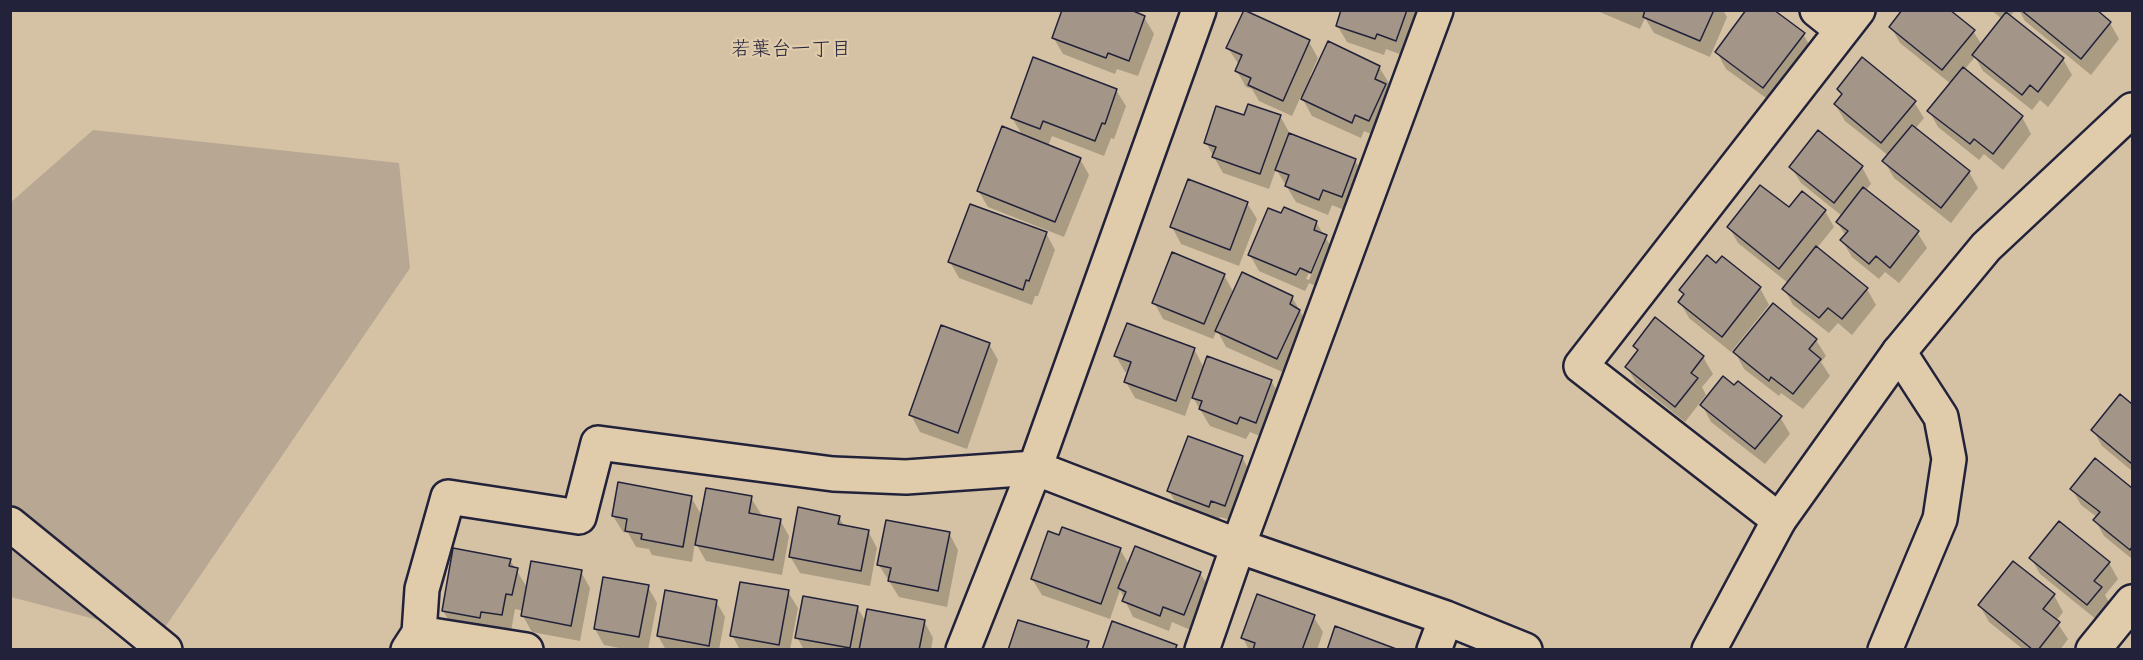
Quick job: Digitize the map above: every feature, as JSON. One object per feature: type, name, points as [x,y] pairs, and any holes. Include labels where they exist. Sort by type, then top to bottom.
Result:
[{"type":"street","points":[[963,650],[1035,468],[1199,10]]},
{"type":"street","points":[[1202,650],[1238,546],[1436,10]]},
{"type":"street","points":[[1779,520],[1581,366],[1839,17]]},
{"type":"street","points":[[1708,650],[1779,520],[1899,352],[1986,247],[2133,110]]},
{"type":"street","points":[[1886,650],[1940,519],[1949,459],[1941,417],[1899,352]]},
{"type":"street","points":[[525,650],[413,641],[422,589],[448,497],[579,517],[598,443],[833,474],[906,477],[1035,468],[1238,546],[1446,618],[1525,650]]},
{"type":"street","points":[[10,524],[165,650]]},
{"type":"street","points":[[2093,650],[2133,602]]},
{"type":"street","points":[[1434,650],[1446,618]]},
{"type":"shaded area","points":[[93,130],[399,163],[410,268],[159,636],[11,597],[10,203]]},
{"type":"building","points":[[1062,10],[1131,10],[1145,16],[1129,61],[1108,53],[1106,58],[1052,38]]},
{"type":"building","points":[[1244,10],[1310,40],[1283,101],[1248,85],[1251,78],[1235,71],[1242,55],[1226,48]]},
{"type":"building","points":[[1341,10],[1407,10],[1396,41],[1377,34],[1375,39],[1336,26]]},
{"type":"building","points":[[1645,10],[1714,10],[1700,41],[1643,17]]},
{"type":"building","points":[[1746,10],[1774,10],[1805,33],[1763,88],[1715,52]]},
{"type":"building","points":[[1902,10],[1950,10],[1975,30],[1942,70],[1889,27]]},
{"type":"building","points":[[2021,10],[2097,10],[2111,22],[2081,59]]},
{"type":"building","points":[[2006,12],[2064,58],[2038,92],[2030,85],[2022,95],[1972,55]]},
{"type":"building","points":[[1328,41],[1380,66],[1375,79],[1386,84],[1369,121],[1355,115],[1352,123],[1301,99]]},
{"type":"building","points":[[1033,57],[1117,89],[1105,124],[1102,123],[1095,141],[1043,121],[1040,129],[1011,118]]},
{"type":"building","points":[[1862,57],[1916,101],[1881,143],[1834,104],[1842,94],[1837,89]]},
{"type":"building","points":[[1963,67],[2023,116],[1993,154],[1974,139],[1970,144],[1927,111]]},
{"type":"building","points":[[1248,104],[1281,115],[1260,174],[1212,157],[1216,147],[1204,143],[1216,106],[1244,115]]},
{"type":"building","points":[[1912,125],[1970,171],[1941,208],[1882,161]]},
{"type":"building","points":[[1002,126],[1081,158],[1055,222],[977,191]]},
{"type":"building","points":[[1818,130],[1863,166],[1834,203],[1789,167]]},
{"type":"building","points":[[1289,133],[1356,159],[1342,197],[1323,190],[1319,200],[1285,186],[1289,175],[1275,170]]},
{"type":"building","points":[[1188,179],[1248,202],[1230,250],[1170,227]]},
{"type":"building","points":[[1760,185],[1789,207],[1802,191],[1826,210],[1779,269],[1727,227]]},
{"type":"building","points":[[1863,187],[1919,231],[1890,268],[1876,256],[1869,264],[1840,240],[1848,231],[1836,222]]},
{"type":"building","points":[[970,204],[1047,232],[1029,281],[1026,280],[1023,290],[948,262]]},
{"type":"building","points":[[1284,207],[1317,221],[1314,230],[1327,235],[1311,273],[1300,268],[1296,275],[1248,255],[1268,208],[1281,213]]},
{"type":"building","points":[[1816,246],[1868,288],[1842,319],[1828,308],[1819,318],[1782,289]]},
{"type":"building","points":[[1172,252],[1225,274],[1204,324],[1152,303]]},
{"type":"building","points":[[1707,255],[1716,263],[1722,256],[1761,287],[1722,337],[1678,302],[1684,294],[1679,290]]},
{"type":"building","points":[[1242,272],[1293,296],[1290,304],[1300,310],[1277,359],[1215,331]]},
{"type":"building","points":[[1773,303],[1817,339],[1809,349],[1821,359],[1793,394],[1771,377],[1769,381],[1733,352]]},
{"type":"building","points":[[1655,317],[1704,356],[1691,373],[1698,378],[1675,407],[1625,367],[1638,350],[1633,346]]},
{"type":"building","points":[[1127,323],[1195,348],[1176,401],[1124,382],[1131,362],[1114,356]]},
{"type":"building","points":[[941,325],[990,343],[958,433],[909,415]]},
{"type":"building","points":[[1207,356],[1272,380],[1256,423],[1240,417],[1237,424],[1199,409],[1202,401],[1192,398]]},
{"type":"building","points":[[1723,376],[1734,385],[1738,381],[1782,416],[1755,449],[1700,405]]},
{"type":"building","points":[[2120,394],[2132,404],[2132,464],[2091,430]]},
{"type":"building","points":[[1188,436],[1243,456],[1225,506],[1211,501],[1209,507],[1167,491]]},
{"type":"building","points":[[2095,458],[2132,488],[2132,547],[2130,550],[2093,520],[2100,512],[2070,489]]},
{"type":"building","points":[[618,482],[692,496],[683,547],[641,539],[642,534],[625,531],[627,519],[612,516]]},
{"type":"building","points":[[706,488],[752,496],[749,513],[781,519],[773,560],[695,545]]},
{"type":"building","points":[[798,507],[840,516],[838,524],[869,530],[861,571],[789,557]]},
{"type":"building","points":[[886,520],[950,532],[938,591],[888,581],[891,568],[877,565]]},
{"type":"building","points":[[2059,521],[2110,562],[2094,581],[2102,587],[2087,605],[2029,558]]},
{"type":"building","points":[[1062,527],[1121,548],[1101,604],[1031,579],[1048,531],[1059,535]]},
{"type":"building","points":[[1135,546],[1201,572],[1184,615],[1163,607],[1160,616],[1122,601],[1126,592],[1118,588]]},
{"type":"building","points":[[453,548],[511,559],[509,566],[518,568],[512,595],[506,594],[502,615],[481,612],[480,618],[442,611]]},
{"type":"building","points":[[531,561],[582,570],[571,626],[521,616]]},
{"type":"building","points":[[2013,561],[2055,594],[2043,609],[2060,622],[2038,650],[2033,650],[1978,605]]},
{"type":"building","points":[[603,577],[649,585],[639,637],[594,629]]},
{"type":"building","points":[[740,582],[789,590],[779,645],[730,636]]},
{"type":"building","points":[[665,590],[717,600],[709,646],[657,636]]},
{"type":"building","points":[[1257,594],[1315,615],[1302,650],[1253,650],[1255,643],[1241,638]]},
{"type":"building","points":[[803,596],[858,606],[850,648],[795,638]]},
{"type":"building","points":[[867,609],[925,620],[919,650],[859,650]]},
{"type":"building","points":[[1018,620],[1089,641],[1086,650],[1008,650]]},
{"type":"building","points":[[1112,621],[1177,645],[1175,650],[1102,650]]},
{"type":"building","points":[[1335,626],[1399,650],[1327,650]]},
{"type":"district","name":"若葉台一丁目","points":[[791,51]]}]
